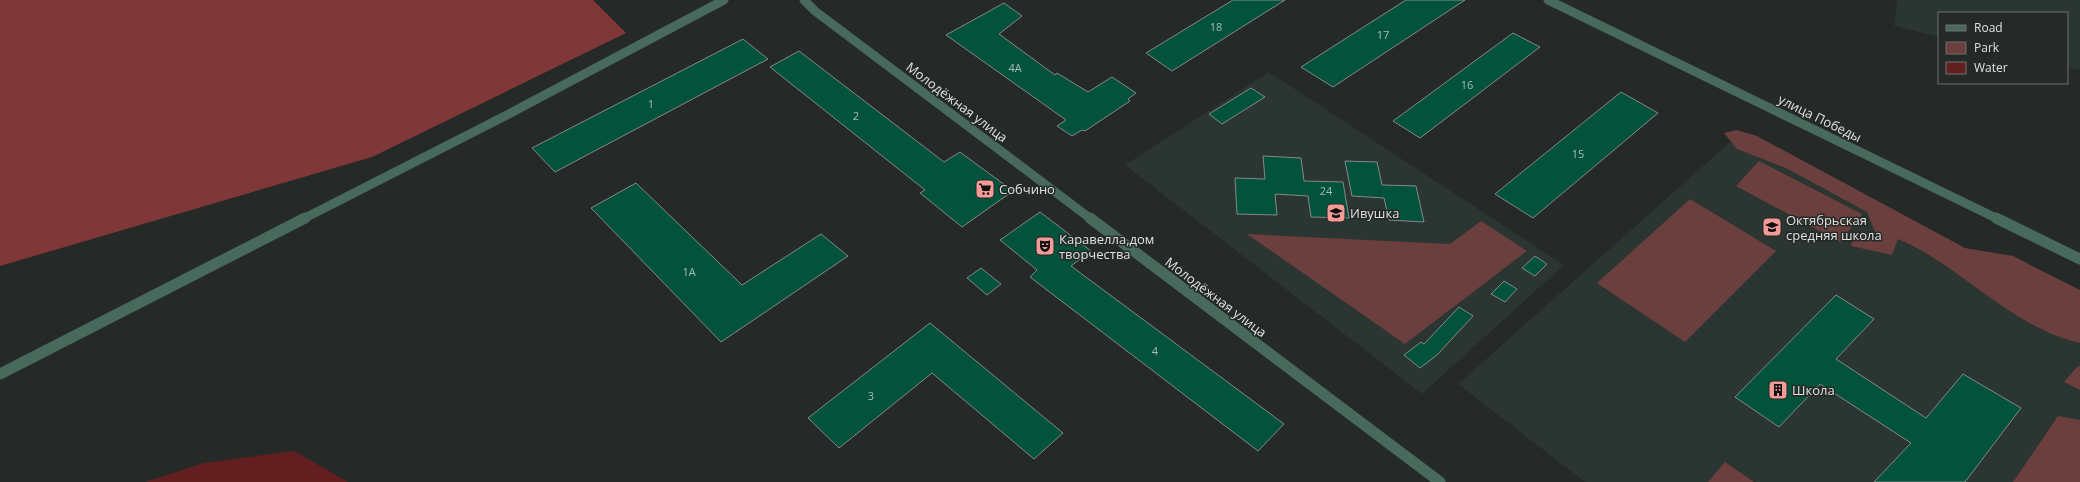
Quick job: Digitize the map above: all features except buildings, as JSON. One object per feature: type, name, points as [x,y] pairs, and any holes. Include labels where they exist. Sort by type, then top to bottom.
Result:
[{"type":"street","points":[[0,374],[503,117],[724,0]]},
{"type":"street","name":"Молодёжная улица","points":[[804,0],[815,11],[1440,482]]},
{"type":"street","name":"улица Победы","points":[[1548,0],[2080,259]]},
{"type":"shaded area","points":[[0,0],[593,0],[626,33],[372,157],[0,266]]},
{"type":"shaded area","points":[[1897,0],[2080,0],[2080,70],[2068,67],[2068,12],[1938,12],[1938,37],[1894,26]]},
{"type":"shaded area","name":"Ивушка","points":[[1269,72],[1564,265],[1422,394],[1125,165]]},
{"type":"shaded area","name":"Октябрьская средняя школа","points":[[1740,133],[2080,321],[2080,482],[1585,482],[1458,384]]},
{"type":"green space","points":[[1737,130],[1757,136],[1965,248],[2013,256],[2080,290],[2080,343],[2055,335],[2031,324],[1944,264],[1898,239],[1892,255],[1851,246],[1854,234],[1875,232],[1867,212],[1786,168],[1737,149],[1724,133]]},
{"type":"green space","points":[[1759,161],[1862,214],[1840,242],[1736,186]]},
{"type":"green space","points":[[1690,199],[1776,251],[1685,342],[1597,283]]},
{"type":"green space","points":[[1481,221],[1527,251],[1405,344],[1247,234],[1450,244]]},
{"type":"green space","points":[[2080,366],[2080,390],[2064,382],[2077,367]]},
{"type":"green space","points":[[2058,416],[2080,420],[2080,482],[2013,482]]},
{"type":"green space","points":[[1725,462],[1754,482],[1708,482]]},
{"type":"water","points":[[294,451],[348,482],[145,482],[204,463]]},
{"type":"place","name":"Собчино","points":[[985,189]]},
{"type":"place","name":"Ивушка","points":[[1336,213]]},
{"type":"place","name":"Октябрьская средняя школа","points":[[1772,227]]},
{"type":"place","name":"Каравелла,дом творчества","points":[[1045,246]]},
{"type":"place","name":"Школа","points":[[1778,390]]}]
